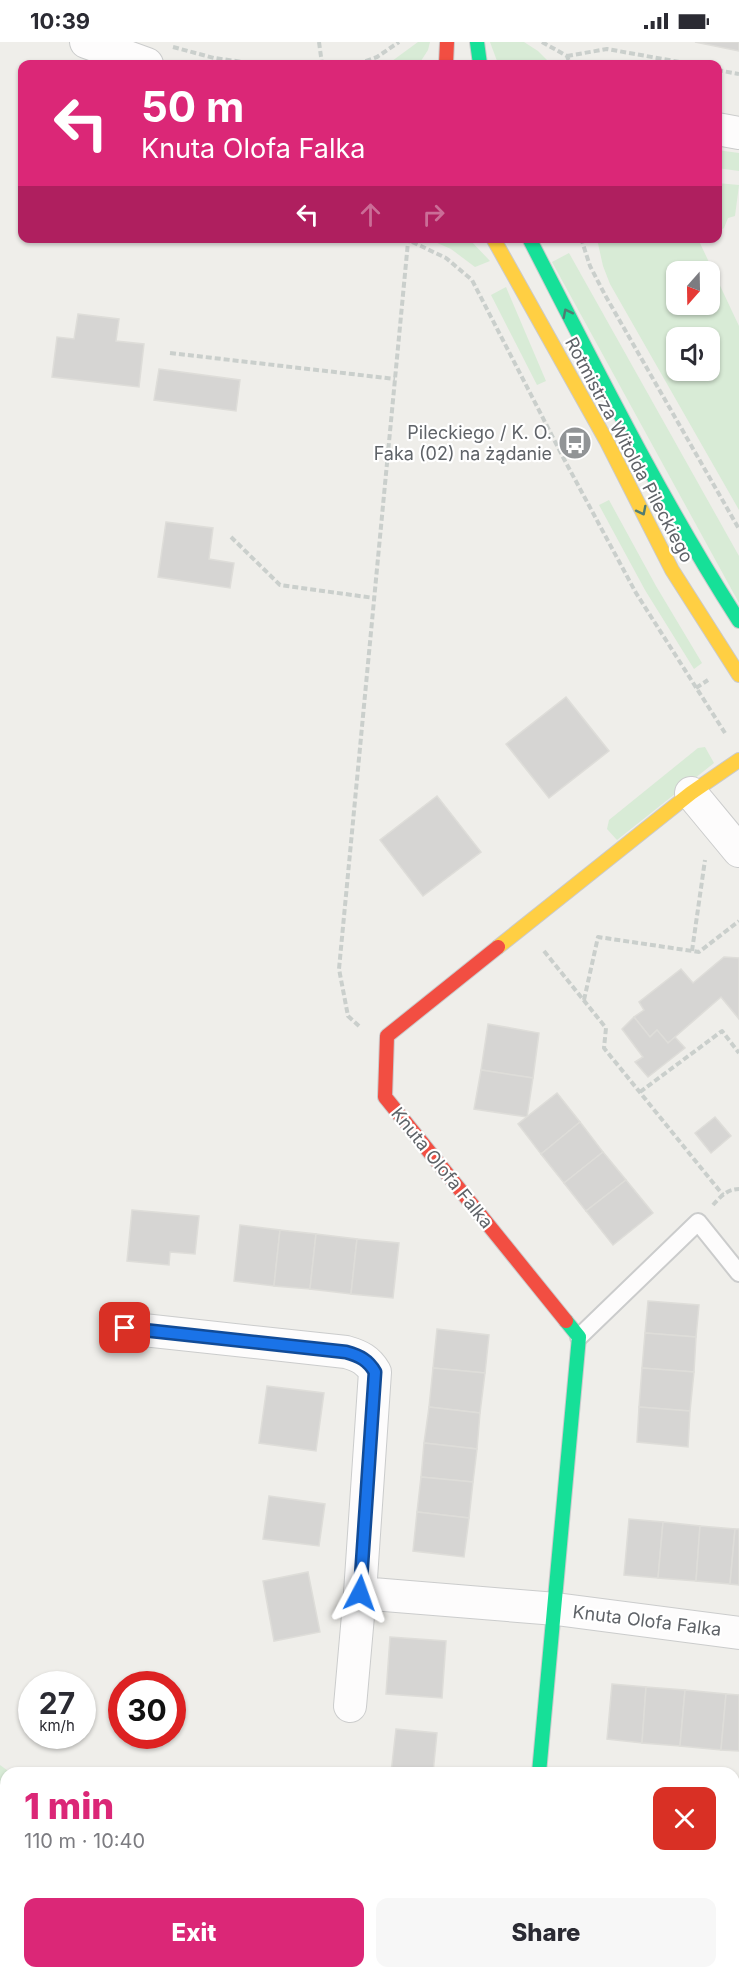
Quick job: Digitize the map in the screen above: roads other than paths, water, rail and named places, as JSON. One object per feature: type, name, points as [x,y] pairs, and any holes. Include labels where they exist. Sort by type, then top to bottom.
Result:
[{"type":"street","points":[[86,42],[158,55]]},
{"type":"street","points":[[446,60],[447,42]]},
{"type":"street","points":[[477,42],[479,60]]},
{"type":"street","points":[[722,130],[739,133]]},
{"type":"street","name":"Rotmistrza Witolda Pileckiego","points":[[496,243],[606,440],[672,570],[739,675]]},
{"type":"street","name":"Rotmistrza Witolda Pileckiego","points":[[532,243],[628,430],[696,554],[739,621]]},
{"type":"street","name":"Knuta Olofa Falka","points":[[540,1767],[556,1609],[579,1337],[385,1097],[387,1036],[691,794],[739,760]]},
{"type":"street","points":[[691,794],[739,851]]},
{"type":"street","points":[[125,1328],[346,1352],[370,1363],[375,1372],[350,1706]]},
{"type":"street","name":"Knuta Olofa Falka","points":[[360,1593],[556,1609],[739,1633]]},
{"type":"lane","points":[[579,1337],[698,1222],[739,1273]]},
{"type":"place","name":"Pileckiego / K. O. Faka (02) na żądanie","points":[[575,443]]}]
